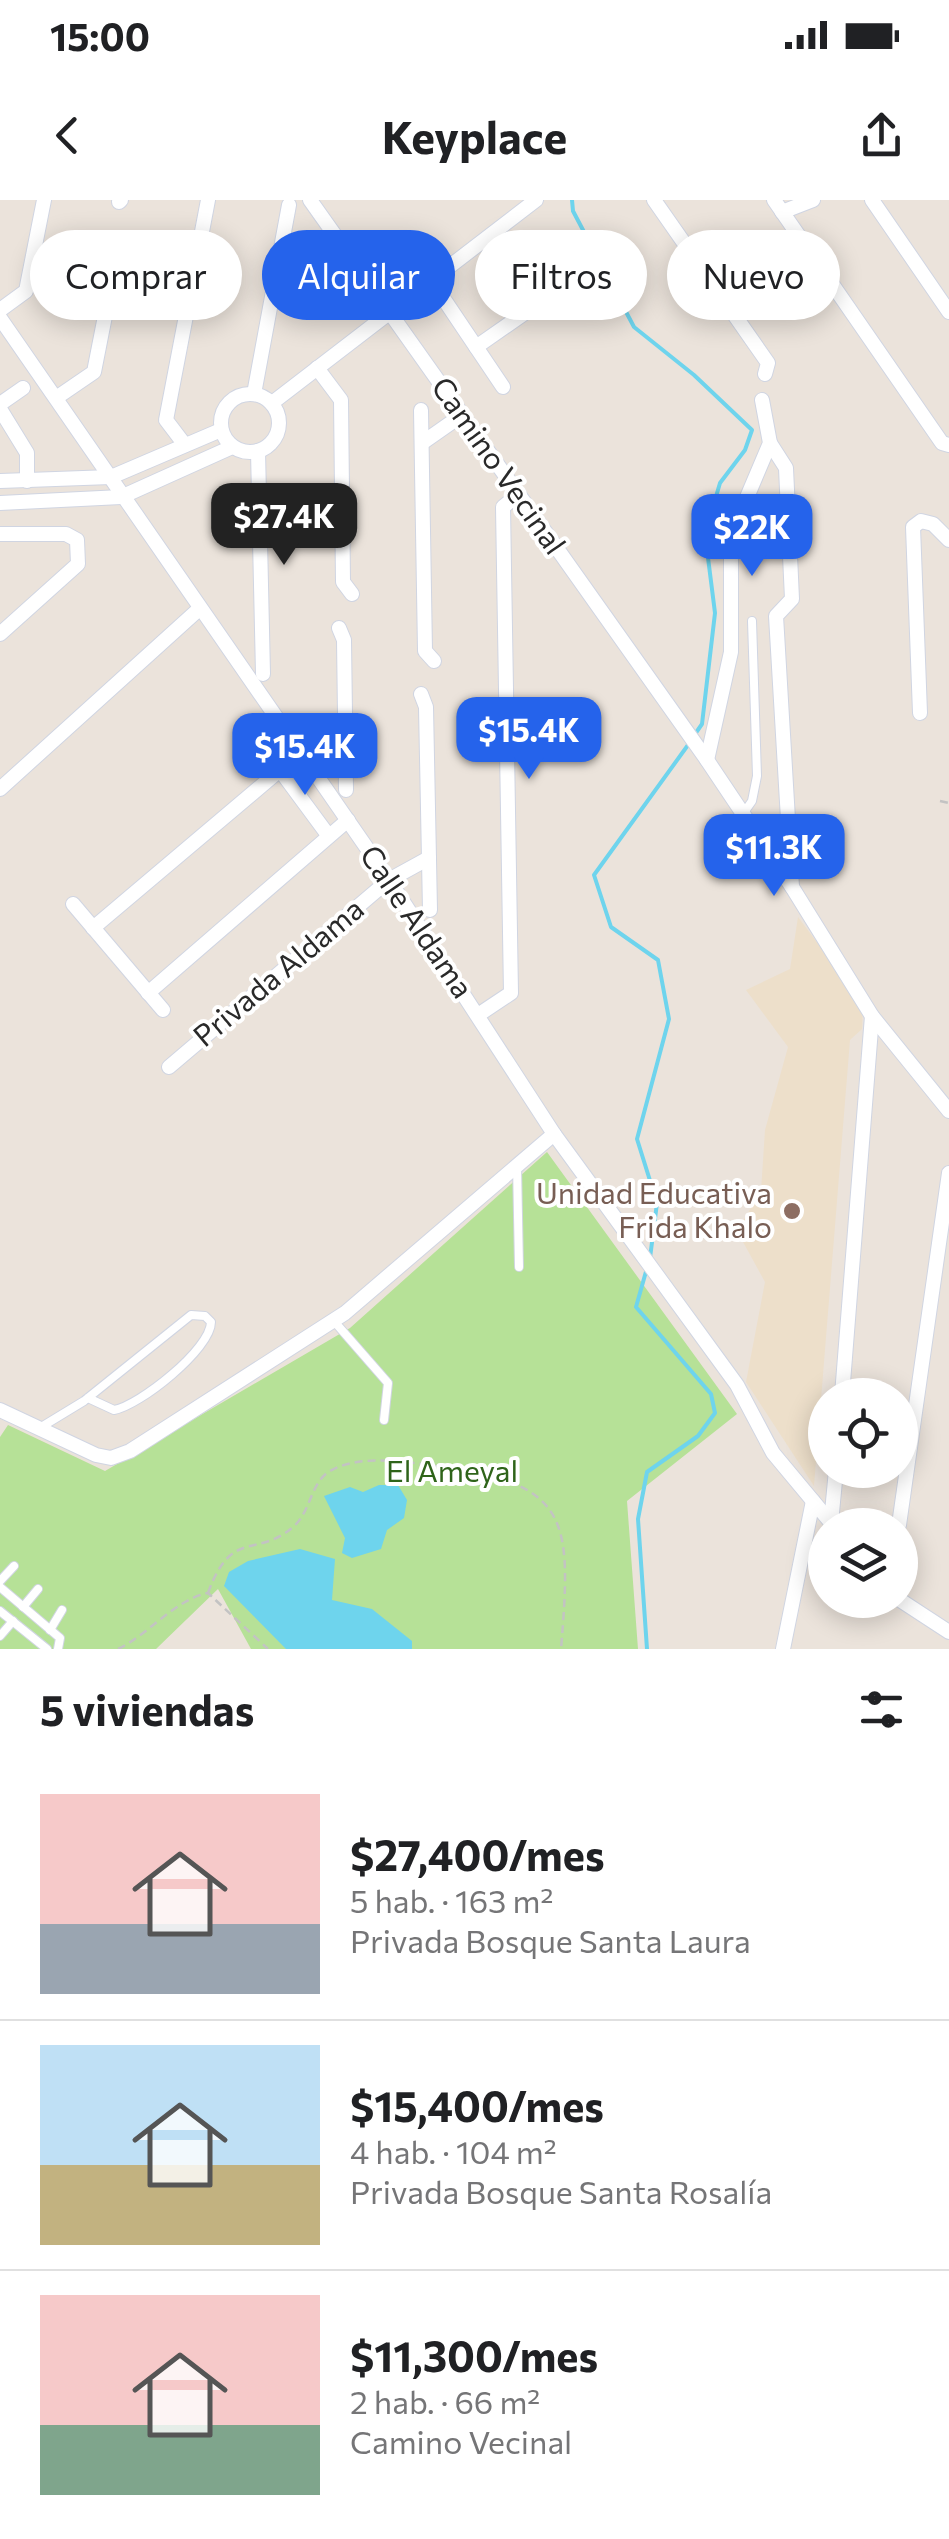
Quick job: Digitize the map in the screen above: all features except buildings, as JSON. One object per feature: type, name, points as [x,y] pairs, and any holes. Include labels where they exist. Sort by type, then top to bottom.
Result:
[{"type":"street","points":[[2,311],[26,292],[44,200]]},
{"type":"street","points":[[202,230],[208,200]]},
{"type":"street","name":"Camino Vecinal","points":[[310,200],[331,230]]},
{"type":"street","points":[[455,262],[536,200]]},
{"type":"street","points":[[654,200],[768,363],[765,374]]},
{"type":"street","points":[[814,200],[778,206],[942,443],[949,445]]},
{"type":"street","points":[[872,200],[949,312]]},
{"type":"street","points":[[259,457],[232,446],[221,430],[228,403],[254,389],[288,230],[289,204]]},
{"type":"street","name":"Calle Aldama","points":[[2,311],[61,395],[195,613],[315,774],[338,827],[389,880],[554,1134],[738,1385],[773,1453],[817,1508]]},
{"type":"street","points":[[455,316],[503,387]]},
{"type":"street","points":[[61,395],[94,372],[105,320]]},
{"type":"street","points":[[181,440],[166,420],[185,320]]},
{"type":"street","points":[[272,403],[380,320]]},
{"type":"street","name":"Camino Vecinal","points":[[396,320],[707,760]]},
{"type":"street","points":[[476,347],[515,320]]},
{"type":"street","points":[[318,368],[342,400],[343,582],[352,594]]},
{"type":"street","points":[[23,388],[0,407],[27,453],[27,481]]},
{"type":"street","points":[[254,389],[272,403],[280,425],[259,457],[264,674]]},
{"type":"street","points":[[762,400],[770,443],[786,468],[792,599],[776,616],[792,887]]},
{"type":"street","points":[[421,410],[425,651],[434,661]]},
{"type":"street","points":[[422,442],[462,415]]},
{"type":"street","points":[[0,481],[111,477],[181,440],[221,430]]},
{"type":"street","points":[[770,443],[730,536],[730,652],[707,760],[872,1016],[949,1111]]},
{"type":"street","points":[[0,634],[78,564],[79,552],[76,540],[66,534],[4,534],[4,504],[122,497],[232,446]]},
{"type":"street","points":[[478,1015],[511,994],[503,507],[518,494]]},
{"type":"street","points":[[920,713],[913,527],[921,522],[933,524],[949,540]]},
{"type":"street","points":[[0,789],[195,613]]},
{"type":"street","points":[[340,628],[344,640],[346,790]]},
{"type":"street","points":[[421,694],[426,707],[430,910]]},
{"type":"street","points":[[315,774],[345,756]]},
{"type":"street","points":[[94,928],[280,770],[338,827],[148,993]]},
{"type":"street","name":"Privada Aldama","points":[[169,1067],[389,880],[429,858]]},
{"type":"street","points":[[73,904],[162,1010]]},
{"type":"street","points":[[843,1378],[872,1016]]},
{"type":"street","points":[[2,1417],[111,1458],[334,1320],[554,1134]]},
{"type":"street","points":[[902,1508],[946,1216],[949,1173]]},
{"type":"street","points":[[783,1649],[812,1502]]},
{"type":"street","points":[[918,1612],[949,1632]]},
{"type":"lane","points":[[744,814],[752,801],[757,776],[752,620]]},
{"type":"lane","points":[[517,1165],[520,1267]]},
{"type":"lane","points":[[38,1430],[88,1398],[191,1315],[205,1316],[210,1322],[207,1340],[188,1360],[129,1406],[114,1410],[88,1398]]},
{"type":"lane","points":[[334,1320],[388,1382],[384,1420]]},
{"type":"lane","points":[[14,1566],[0,1584],[60,1638],[58,1649]]},
{"type":"lane","points":[[23,1607],[38,1589]]},
{"type":"lane","points":[[0,1610],[35,1646],[47,1649]]},
{"type":"lane","points":[[50,1630],[62,1610]]},
{"type":"lane","points":[[0,1636],[13,1621]]},
{"type":"path","points":[[940,802],[949,803]]},
{"type":"path","points":[[208,1594],[220,1562],[246,1546],[290,1530],[306,1513],[319,1480],[330,1471],[370,1461],[489,1472],[533,1491],[562,1534],[561,1649]]},
{"type":"path","points":[[118,1649],[141,1638],[194,1596],[208,1594]]},
{"type":"path","points":[[208,1594],[268,1649]]},
{"type":"shaded area","name":"Unidad Educativa Frida Khalo","points":[[798,917],[863,1004],[862,1029],[850,1040],[823,1378],[808,1378],[808,1477],[746,1382],[765,1282],[737,1231],[761,1191],[765,1130],[788,1047],[746,990],[790,969]]},
{"type":"green space","name":"El Ameyal","points":[[547,1152],[737,1414],[627,1501],[638,1649],[251,1649],[218,1589],[156,1649],[0,1649],[0,1437],[8,1425],[105,1471],[350,1328]]},
{"type":"water","points":[[379,1485],[398,1485],[407,1500],[404,1518],[387,1530],[381,1549],[352,1558],[342,1553],[345,1538],[324,1496],[350,1487],[363,1492]]},
{"type":"water","points":[[300,1549],[335,1559],[332,1600],[372,1609],[412,1641],[412,1649],[286,1649],[224,1586],[229,1572],[248,1561]]},
{"type":"waterway","points":[[572,200],[573,211],[634,327],[694,375],[752,430],[745,450],[720,483],[705,534],[715,613],[702,724],[693,737]]},
{"type":"waterway","points":[[650,1258],[657,1203],[637,1139],[669,1019],[658,960],[611,927],[594,875],[688,745]]},
{"type":"waterway","points":[[647,1268],[636,1307],[711,1394],[715,1413],[698,1436],[647,1472],[638,1519],[647,1649]]},
{"type":"place","name":"Unidad Educativa Frida Khalo","points":[[792,1211]]}]
